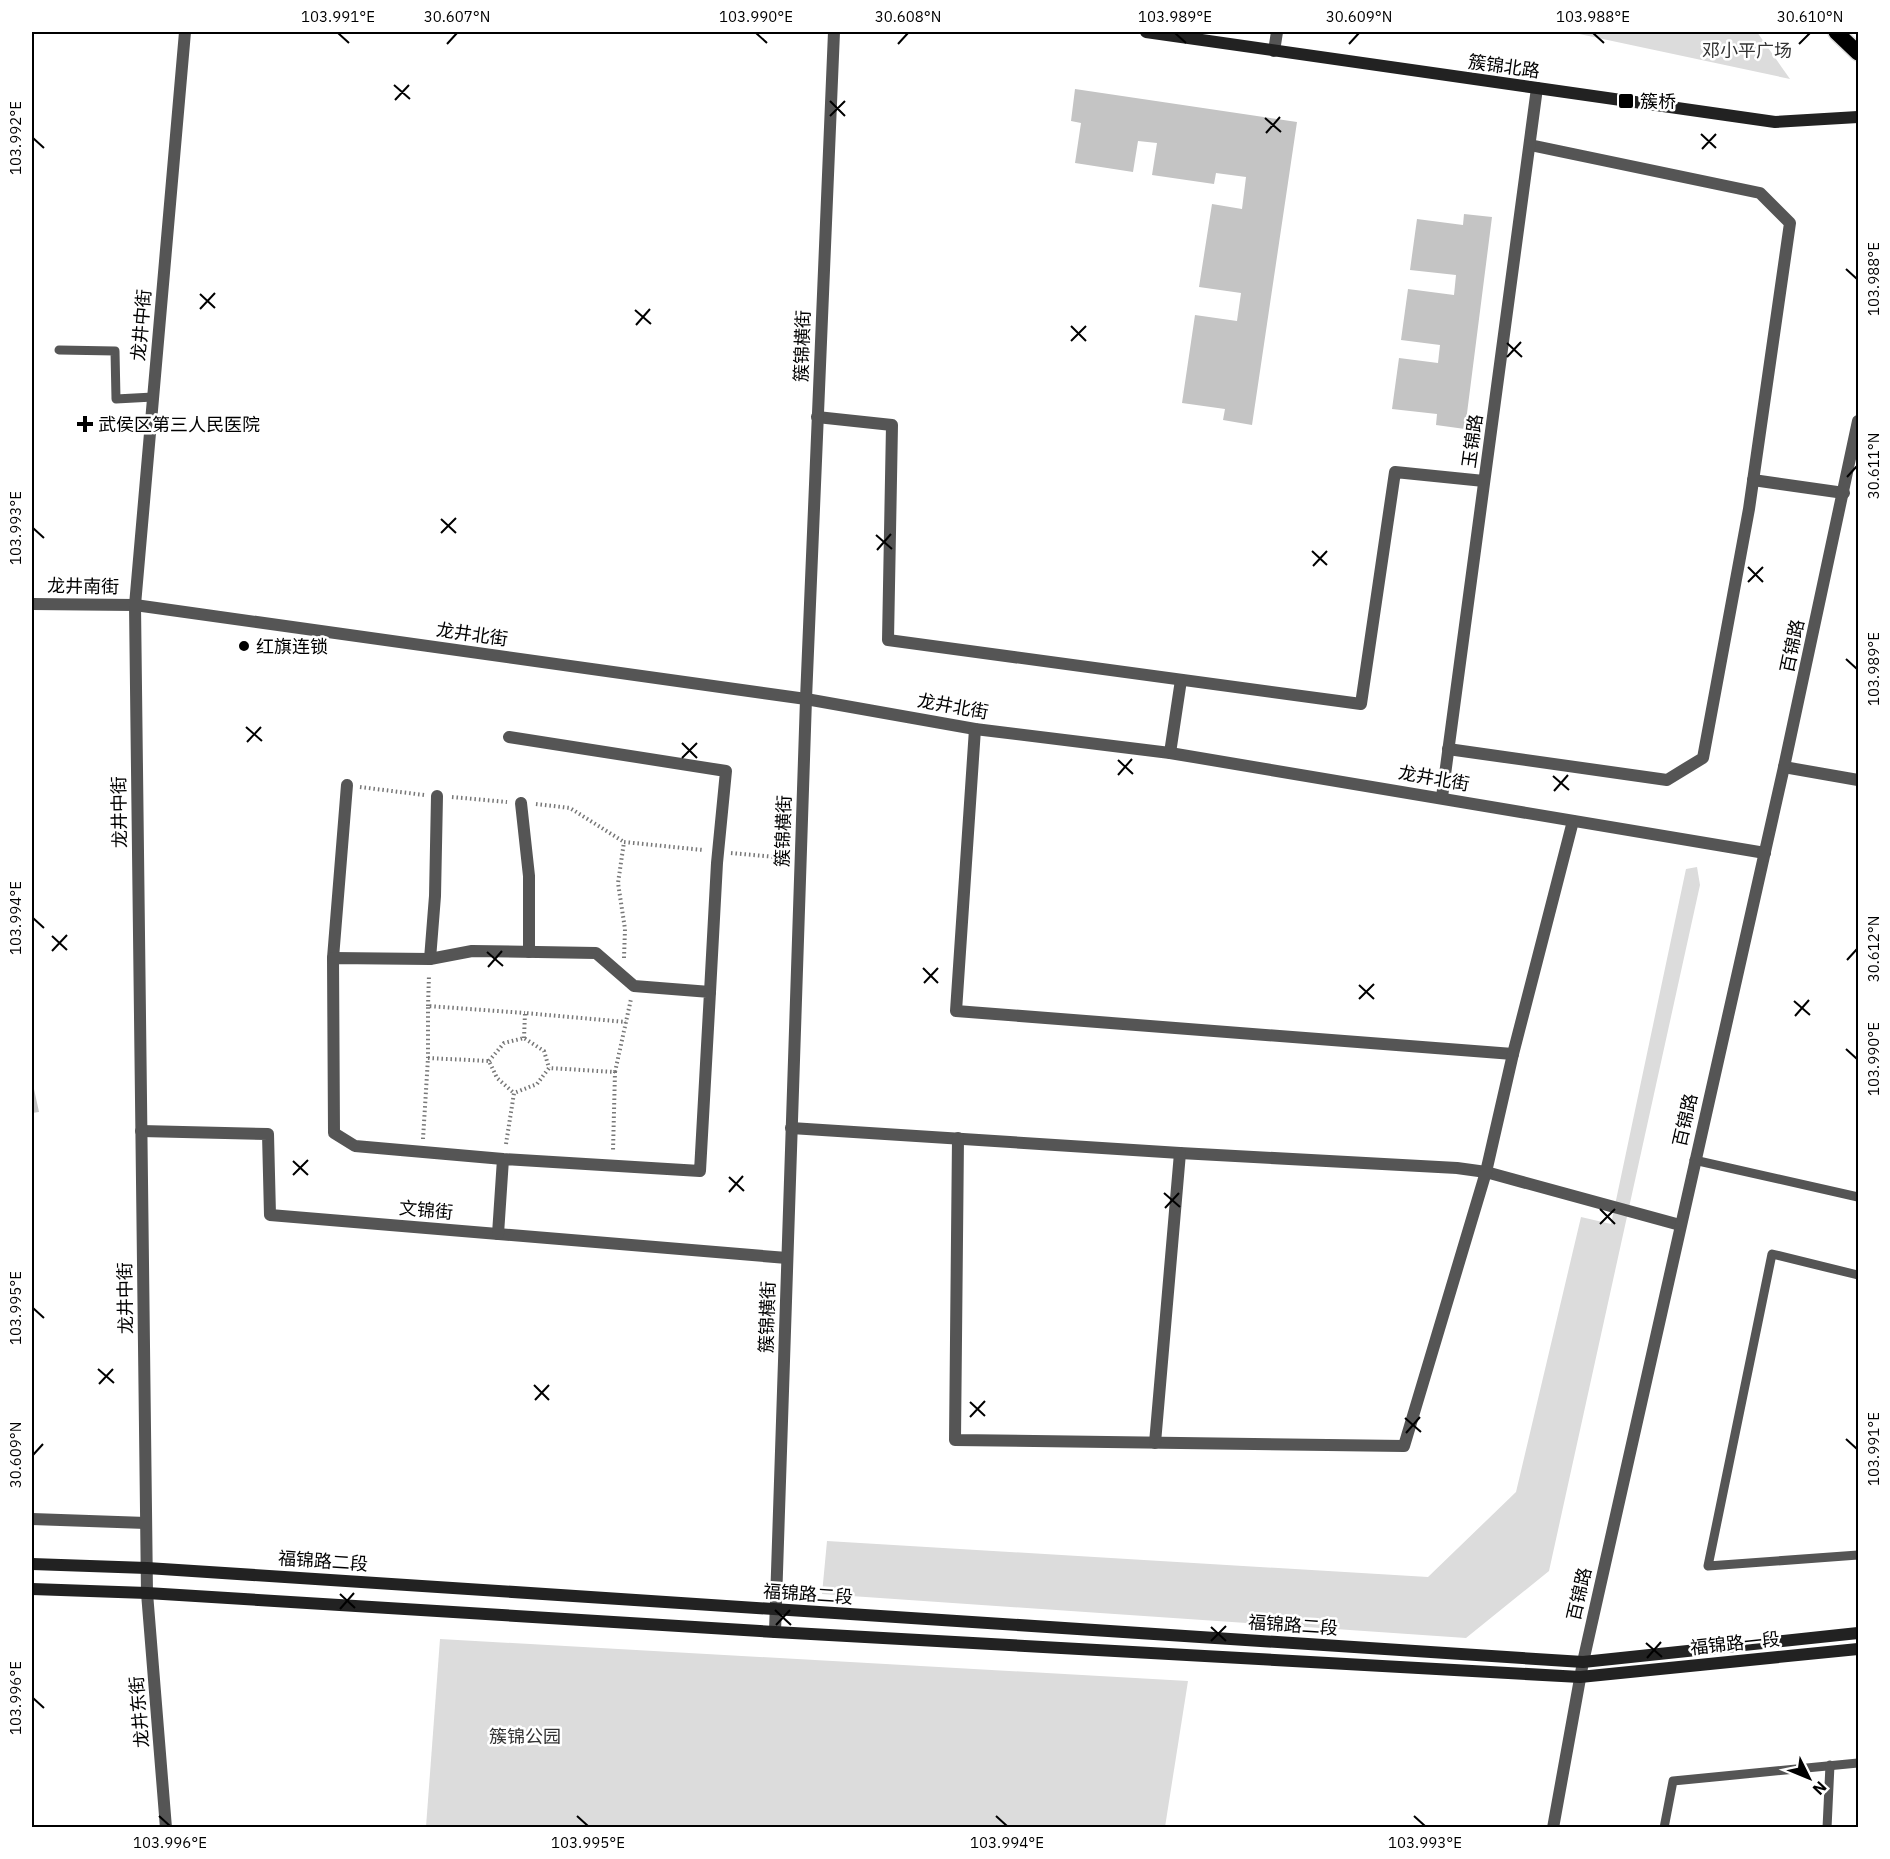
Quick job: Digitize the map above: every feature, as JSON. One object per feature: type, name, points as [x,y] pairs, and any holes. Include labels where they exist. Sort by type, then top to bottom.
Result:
[{"type":"main road","points":[[1836,32],[1858,53]]},
{"type":"street","name":"龙井中街","points":[[147,1593],[135,605],[185,32]]},
{"type":"street","name":"簇锦横街","points":[[775,1632],[800,859],[834,32]]},
{"type":"street","name":"簇锦北路","points":[[1146,32],[1775,123],[1858,117]]},
{"type":"street","points":[[1274,51],[1276,32]]},
{"type":"street","name":"玉锦路","points":[[1442,798],[1537,88]]},
{"type":"street","points":[[1448,749],[1668,780],[1703,758],[1753,480],[1790,223],[1760,192],[1530,145]]},
{"type":"street","points":[[818,417],[892,425],[888,640],[1361,704],[1395,472],[1484,481]]},
{"type":"street","name":"百锦路","points":[[1553,1827],[1582,1662],[1784,767],[1858,421]]},
{"type":"street","points":[[1753,480],[1844,493]]},
{"type":"street","name":"龙井南街","points":[[32,604],[135,605]]},
{"type":"street","name":"龙井北街","points":[[135,605],[806,699],[975,729],[1170,753],[1764,853]]},
{"type":"street","points":[[1170,753],[1181,680]]},
{"type":"street","points":[[975,729],[956,1011],[1513,1054]]},
{"type":"street","points":[[347,785],[333,958],[334,1133],[355,1146],[503,1159],[700,1171],[718,851],[726,771],[509,737]]},
{"type":"street","points":[[1784,767],[1858,780]]},
{"type":"street","points":[[430,959],[435,896],[437,796]]},
{"type":"street","points":[[521,803],[529,876],[529,952]]},
{"type":"street","points":[[958,1138],[955,1440],[1404,1446],[1486,1172],[1513,1054],[1573,821]]},
{"type":"street","points":[[333,958],[430,959],[472,951],[596,953],[634,986],[710,992]]},
{"type":"street","points":[[791,1128],[1457,1168],[1486,1172],[1680,1225]]},
{"type":"street","name":"文锦街","points":[[141,1131],[268,1134],[270,1215],[787,1258]]},
{"type":"street","points":[[1155,1443],[1180,1153]]},
{"type":"street","points":[[498,1234],[503,1159]]},
{"type":"street","points":[[32,1519],[146,1523]]},
{"type":"street","name":"福锦路二段","points":[[32,1564],[147,1568],[1582,1662]]},
{"type":"street","name":"福锦路二段","points":[[32,1589],[147,1593],[775,1632],[1580,1677]]},
{"type":"street","name":"龙井东街","points":[[147,1593],[166,1827]]},
{"type":"street","name":"福锦路一段","points":[[1582,1662],[1858,1633]]},
{"type":"street","name":"福锦路一段","points":[[1580,1677],[1858,1649]]},
{"type":"lane","points":[[59,350],[115,351],[116,399],[153,397]]},
{"type":"lane","points":[[1694,1160],[1858,1197]]},
{"type":"lane","points":[[1858,1275],[1772,1254],[1708,1566],[1858,1555]]},
{"type":"lane","points":[[1664,1827],[1673,1781],[1858,1763]]},
{"type":"lane","points":[[1827,1827],[1830,1765]]},
{"type":"path","points":[[347,785],[570,808],[624,842],[800,859]]},
{"type":"path","points":[[624,842],[618,884],[625,929],[624,977]]},
{"type":"path","points":[[422,1152],[428,1058],[430,959]]},
{"type":"path","points":[[612,1166],[615,1072],[634,986]]},
{"type":"path","points":[[428,1006],[626,1022]]},
{"type":"path","points":[[524,1038],[525,1013]]},
{"type":"path","points":[[489,1061],[504,1043],[524,1038],[544,1051],[549,1068]]},
{"type":"path","points":[[428,1058],[489,1061]]},
{"type":"path","points":[[489,1061],[497,1077],[514,1093]]},
{"type":"path","points":[[549,1068],[615,1072]]},
{"type":"path","points":[[514,1093],[537,1084],[549,1068]]},
{"type":"path","points":[[503,1159],[514,1093]]},
{"type":"green space","name":"邓小平广场","points":[[1570,32],[1757,32],[1790,79]]},
{"type":"green space","points":[[1697,867],[1700,885],[1549,1571],[1466,1638],[822,1594],[827,1541],[1428,1577],[1516,1492],[1581,1217],[1611,1224],[1686,869]]},
{"type":"green space","name":"簇锦公园","points":[[440,1639],[1188,1681],[1165,1827],[426,1827]]},
{"type":"building","points":[[1075,89],[1297,122],[1252,425],[1223,420],[1225,409],[1182,403],[1195,315],[1237,321],[1241,293],[1199,287],[1212,204],[1242,209],[1246,177],[1216,173],[1214,184],[1152,175],[1157,143],[1138,141],[1133,172],[1075,163],[1081,123],[1071,121]]},
{"type":"building","points":[[1464,214],[1492,217],[1465,429],[1436,425],[1437,414],[1392,409],[1399,358],[1438,363],[1440,345],[1401,340],[1408,289],[1454,295],[1456,275],[1410,270],[1417,219],[1463,225]]},
{"type":"building","points":[[32,1080],[39,1112],[32,1113]]},
{"type":"place","name":"簇桥","points":[[1626,101]]},
{"type":"place","name":"武侯区第三人民医院","points":[[85,424]]},
{"type":"place","name":"红旗连锁","points":[[244,646]]}]
